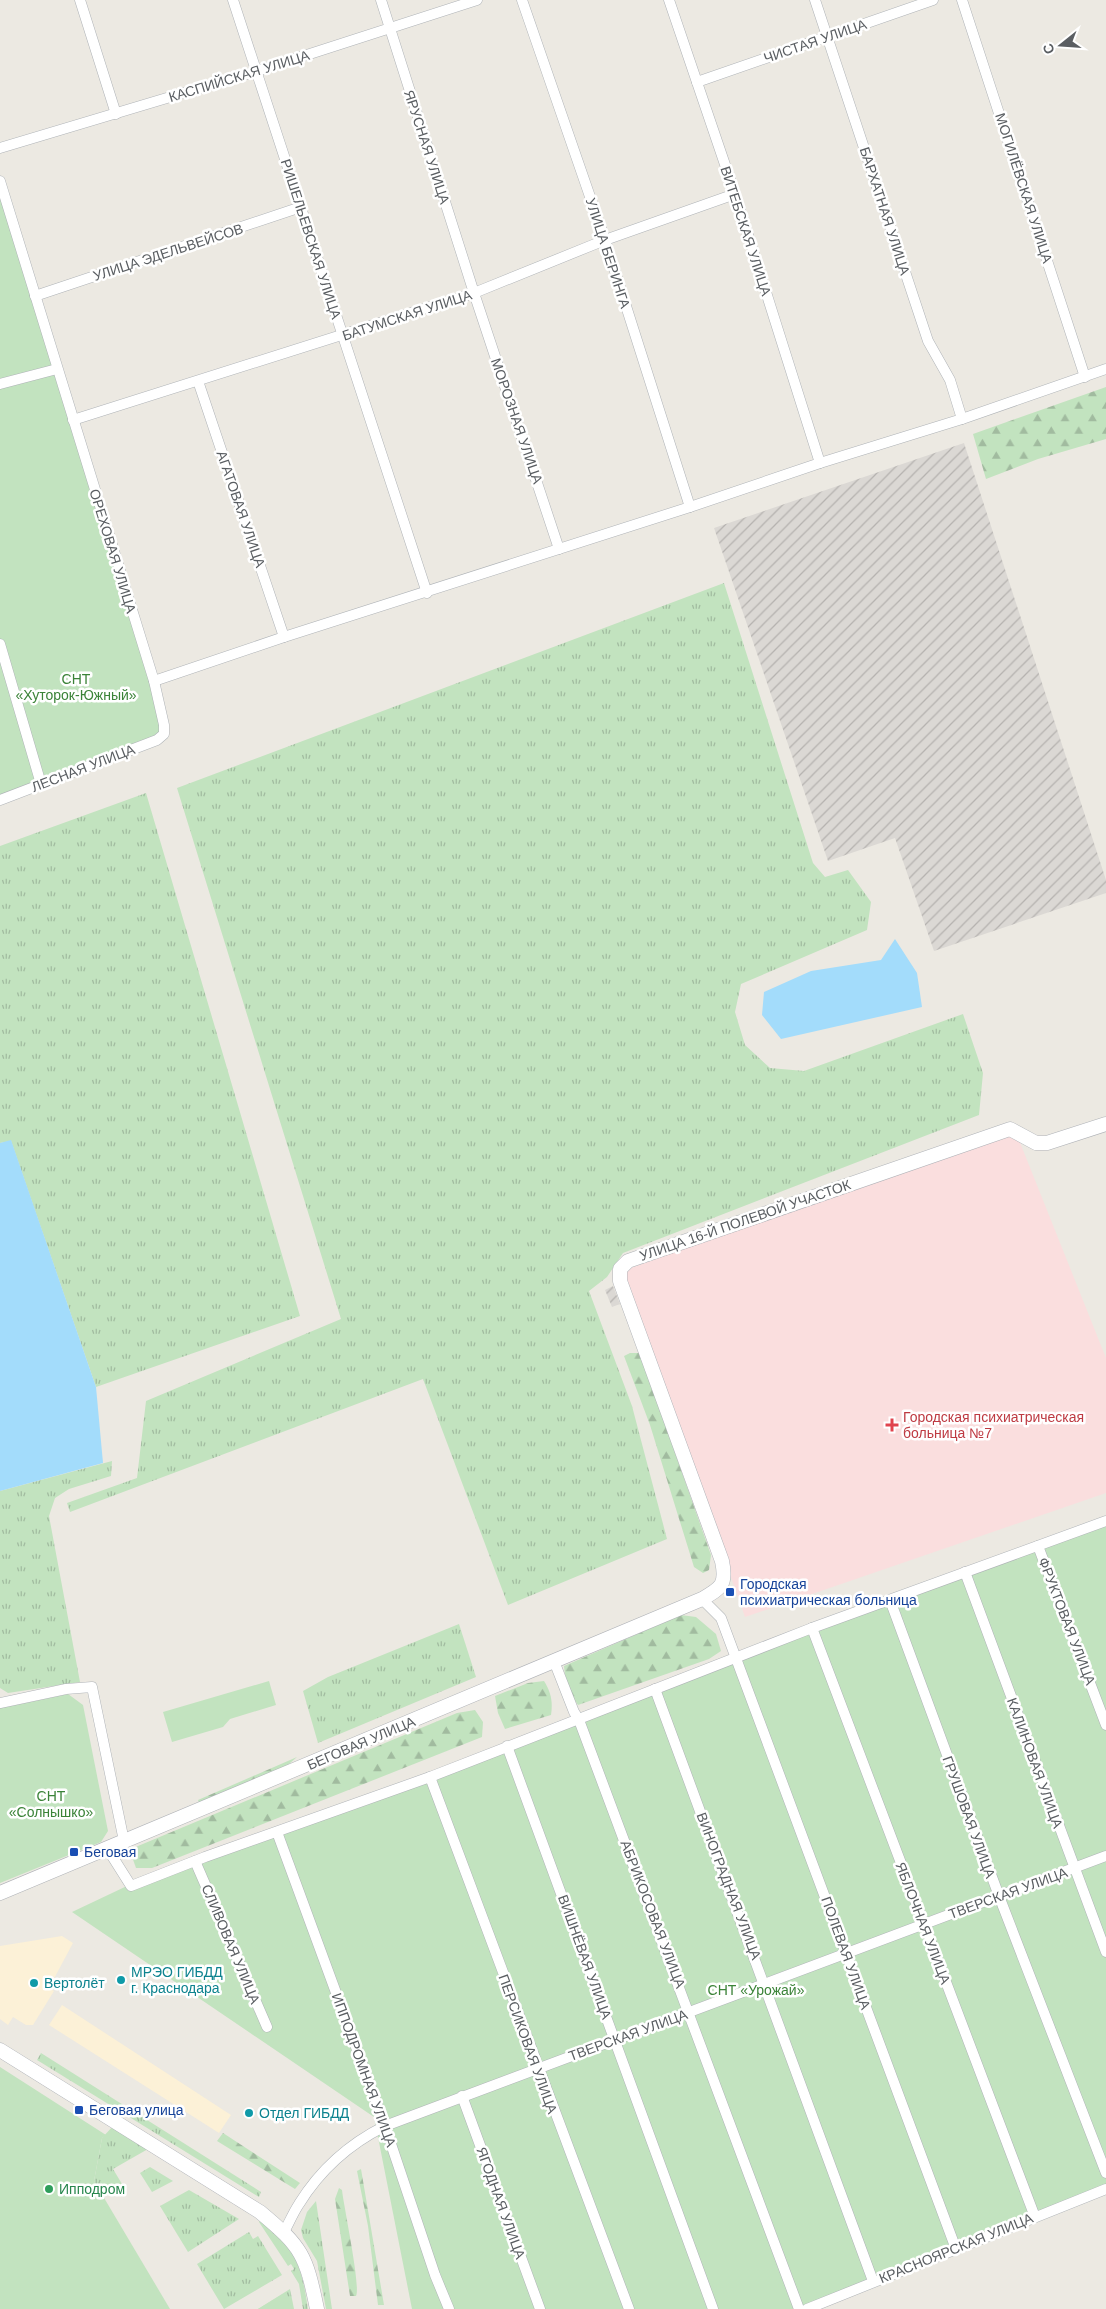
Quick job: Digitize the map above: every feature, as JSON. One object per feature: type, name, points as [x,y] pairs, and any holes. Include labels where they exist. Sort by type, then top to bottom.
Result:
[{"type":"street","name":"РИШЕЛЬЕВСКАЯ УЛИЦА","points":[[233,0],[427,593]]},
{"type":"street","name":"ЯРУСНАЯ УЛИЦА","points":[[381,0],[474,293]]},
{"type":"street","name":"КАСПИЙСКАЯ УЛИЦА","points":[[0,148],[257,71],[477,0]]},
{"type":"street","name":"УЛИЦА БЕРИНГА","points":[[522,0],[605,240],[690,507]]},
{"type":"street","name":"ВИТЕБСКАЯ УЛИЦА","points":[[669,0],[735,194],[820,463]]},
{"type":"street","name":"БАРХАТНАЯ УЛИЦА","points":[[816,0],[928,341],[950,380],[962,419]]},
{"type":"street","name":"ЧИСТАЯ УЛИЦА","points":[[697,82],[933,0]]},
{"type":"street","name":"МОГИЛЁВСКАЯ УЛИЦА","points":[[962,0],[1085,377]]},
{"type":"street","points":[[82,4],[116,114]]},
{"type":"street","name":"ОРЕХОВАЯ УЛИЦА","points":[[0,181],[154,681],[164,725],[164,734]]},
{"type":"street","name":"БАТУМСКАЯ УЛИЦА","points":[[73,420],[474,293],[605,240],[735,194]]},
{"type":"street","name":"УЛИЦА ЭДЕЛЬВЕЙСОВ","points":[[35,296],[301,208]]},
{"type":"street","name":"МОРОЗНАЯ УЛИЦА","points":[[474,293],[560,549]]},
{"type":"street","points":[[0,384],[57,369]]},
{"type":"street","points":[[154,681],[820,463],[962,419],[1106,370]]},
{"type":"street","name":"АГАТОВАЯ УЛИЦА","points":[[198,381],[284,637]]},
{"type":"street","points":[[0,644],[41,784]]},
{"type":"street","name":"ЛЕСНАЯ УЛИЦА","points":[[0,800],[157,740],[164,734]]},
{"type":"street","name":"УЛИЦА 16-Й ПОЛЕВОЙ УЧАСТОК","points":[[720,1588],[725,1575],[722,1561],[620,1281],[620,1269],[628,1261],[1010,1129],[1036,1143],[1047,1143],[1106,1124]]},
{"type":"street","points":[[107,1848],[131,1886],[195,1861],[430,1778],[507,1746],[580,1720],[812,1628],[1106,1521]]},
{"type":"street","name":"ФРУКТОВАЯ УЛИЦА","points":[[1038,1546],[1106,1725]]},
{"type":"street","name":"КАЛИНОВАЯ УЛИЦА","points":[[965,1572],[1106,1952]]},
{"type":"street","name":"БЕГОВАЯ УЛИЦА","points":[[0,1893],[702,1599],[720,1588]]},
{"type":"street","name":"ПОЛЕВАЯ УЛИЦА","points":[[702,1599],[722,1618],[956,2249]]},
{"type":"street","name":"ГРУШОВАЯ УЛИЦА","points":[[890,1600],[999,1896],[1106,2173]]},
{"type":"street","name":"ЯБЛОЧНАЯ УЛИЦА","points":[[812,1628],[1035,2217]]},
{"type":"street","name":"АБРИКОСОВАЯ УЛИЦА","points":[[554,1661],[574,1712],[580,1720],[799,2309]]},
{"type":"street","points":[[0,1703],[66,1689],[92,1687],[124,1841]]},
{"type":"street","name":"ВИНОГРАДНАЯ УЛИЦА","points":[[655,1689],[766,1984],[874,2281]]},
{"type":"street","name":"ВИШНЁВАЯ УЛИЦА","points":[[507,1746],[713,2309]]},
{"type":"street","name":"ПЕРСИКОВАЯ УЛИЦА","points":[[430,1778],[628,2309]]},
{"type":"street","name":"ИППОДРОМНАЯ УЛИЦА","points":[[277,1832],[381,2128],[449,2309]]},
{"type":"street","name":"ТВЕРСКАЯ УЛИЦА","points":[[284,2232],[298,2205],[323,2172],[352,2145],[381,2128],[462,2096],[1106,1856]]},
{"type":"street","name":"СЛИВОВАЯ УЛИЦА","points":[[195,1861],[268,2028]]},
{"type":"street","points":[[0,2050],[260,2212],[294,2242],[303,2256],[316,2309]]},
{"type":"street","name":"ЯГОДНАЯ УЛИЦА","points":[[462,2096],[540,2309]]},
{"type":"street","name":"КРАСНОЯРСКАЯ УЛИЦА","points":[[807,2309],[1106,2189]]},
{"type":"shaded area","points":[[964,443],[1106,880],[1106,893],[934,951],[895,838],[828,861],[714,528]]},
{"type":"shaded area","name":"Городская психиатрическая больница №7","points":[[1002,1134],[1019,1140],[1106,1358],[1106,1493],[745,1617],[625,1276],[628,1269]]},
{"type":"shaded area","points":[[613,1286],[620,1304],[612,1307],[605,1290]]},
{"type":"shaded area","points":[[62,1936],[73,1943],[49,1988],[54,1991],[33,2025],[26,2025],[13,2017],[8,2025],[0,2019],[0,1946]]},
{"type":"shaded area","points":[[62,2005],[231,2115],[219,2133],[49,2025]]},
{"type":"green space","name":"СНТ «Хуторок-Южный»","points":[[0,181],[154,681],[163,734],[0,800]]},
{"type":"green space","points":[[1106,387],[1106,439],[1038,459],[986,479],[973,434]]},
{"type":"green space","points":[[724,583],[813,863],[825,877],[848,870],[871,902],[867,930],[741,984],[735,1012],[745,1045],[770,1068],[804,1071],[963,1014],[983,1073],[979,1115],[623,1253],[607,1277],[589,1291],[632,1406],[667,1539],[508,1605],[423,1379],[70,1512],[67,1503],[137,1478],[146,1401],[341,1319],[177,788]]},
{"type":"green space","points":[[146,793],[300,1316],[96,1387],[11,1141],[0,1143],[0,846]]},
{"type":"green space","points":[[630,1353],[640,1353],[711,1555],[709,1570],[703,1573],[694,1567],[650,1425],[624,1356]]},
{"type":"green space","points":[[112,1461],[111,1476],[69,1489],[55,1498],[49,1516],[80,1682],[8,1693],[0,1688],[0,1491]]},
{"type":"green space","name":"СНТ «Урожай»","points":[[1106,1519],[1106,2194],[812,2309],[412,2309],[374,2117],[72,1912],[129,1885]]},
{"type":"green space","points":[[681,1615],[696,1617],[716,1634],[721,1651],[709,1659],[578,1705],[568,1686],[564,1666]]},
{"type":"green space","points":[[459,1624],[476,1677],[318,1743],[303,1691],[328,1677]]},
{"type":"green space","points":[[269,1681],[276,1705],[230,1719],[223,1727],[172,1742],[163,1712]]},
{"type":"green space","points":[[544,1681],[551,1697],[551,1715],[505,1729],[498,1713],[495,1696],[528,1683]]},
{"type":"green space","name":"СНТ «Солнышко»","points":[[68,1694],[83,1705],[108,1831],[101,1842],[0,1883],[0,1701],[6,1707]]},
{"type":"green space","points":[[475,1710],[483,1722],[482,1737],[152,1868],[136,1868],[130,1851],[138,1846],[457,1713]]},
{"type":"green space","points":[[297,1757],[281,1771],[200,1805],[198,1800]]},
{"type":"green space","points":[[41,2053],[261,2192],[259,2197],[37,2060]]},
{"type":"green space","name":"Ипподром","points":[[0,2067],[106,2135],[102,2138],[94,2181],[170,2309],[0,2309]]},
{"type":"green space","points":[[113,2126],[148,2149],[113,2169],[122,2184],[102,2196],[94,2181],[102,2138]]},
{"type":"green space","points":[[223,2133],[300,2183],[295,2189],[217,2141]]},
{"type":"green space","points":[[150,2167],[173,2181],[152,2192],[140,2173]]},
{"type":"green space","points":[[361,2169],[384,2305],[378,2305],[368,2226],[357,2171]]},
{"type":"green space","points":[[339,2188],[342,2190],[354,2263],[356,2296],[350,2296],[335,2199]]},
{"type":"green space","points":[[189,2190],[239,2219],[188,2252],[160,2206]]},
{"type":"green space","points":[[316,2201],[332,2309],[326,2309],[317,2261],[303,2238],[301,2230],[307,2212]]},
{"type":"green space","points":[[261,2219],[282,2240],[295,2258],[303,2280],[308,2309],[303,2309],[299,2284],[291,2271],[294,2269],[291,2264],[288,2266],[259,2222]]},
{"type":"green space","points":[[249,2232],[253,2239],[258,2236],[282,2275],[224,2309],[197,2264]]},
{"type":"green space","points":[[290,2289],[294,2309],[258,2309]]},
{"type":"green space","points":[[283,2294],[292,2309],[258,2309]]},
{"type":"water","points":[[895,939],[917,973],[922,1007],[781,1039],[762,1015],[764,992],[811,971],[881,960]]},
{"type":"water","points":[[11,1140],[96,1387],[103,1463],[0,1491],[0,1143]]},
{"type":"place","name":"Городская психиатрическая больница №7","points":[[892,1425]]},
{"type":"place","name":"Городская психиатрическая больница","points":[[730,1592]]},
{"type":"place","name":"Беговая","points":[[74,1852]]},
{"type":"place","name":"МРЭО ГИБДД г. Краснодара","points":[[121,1980]]},
{"type":"place","name":"Вертолёт","points":[[34,1983]]},
{"type":"place","name":"Беговая улица","points":[[79,2110]]},
{"type":"place","name":"Отдел ГИБДД","points":[[249,2113]]},
{"type":"place","name":"Ипподром","points":[[49,2189]]}]
